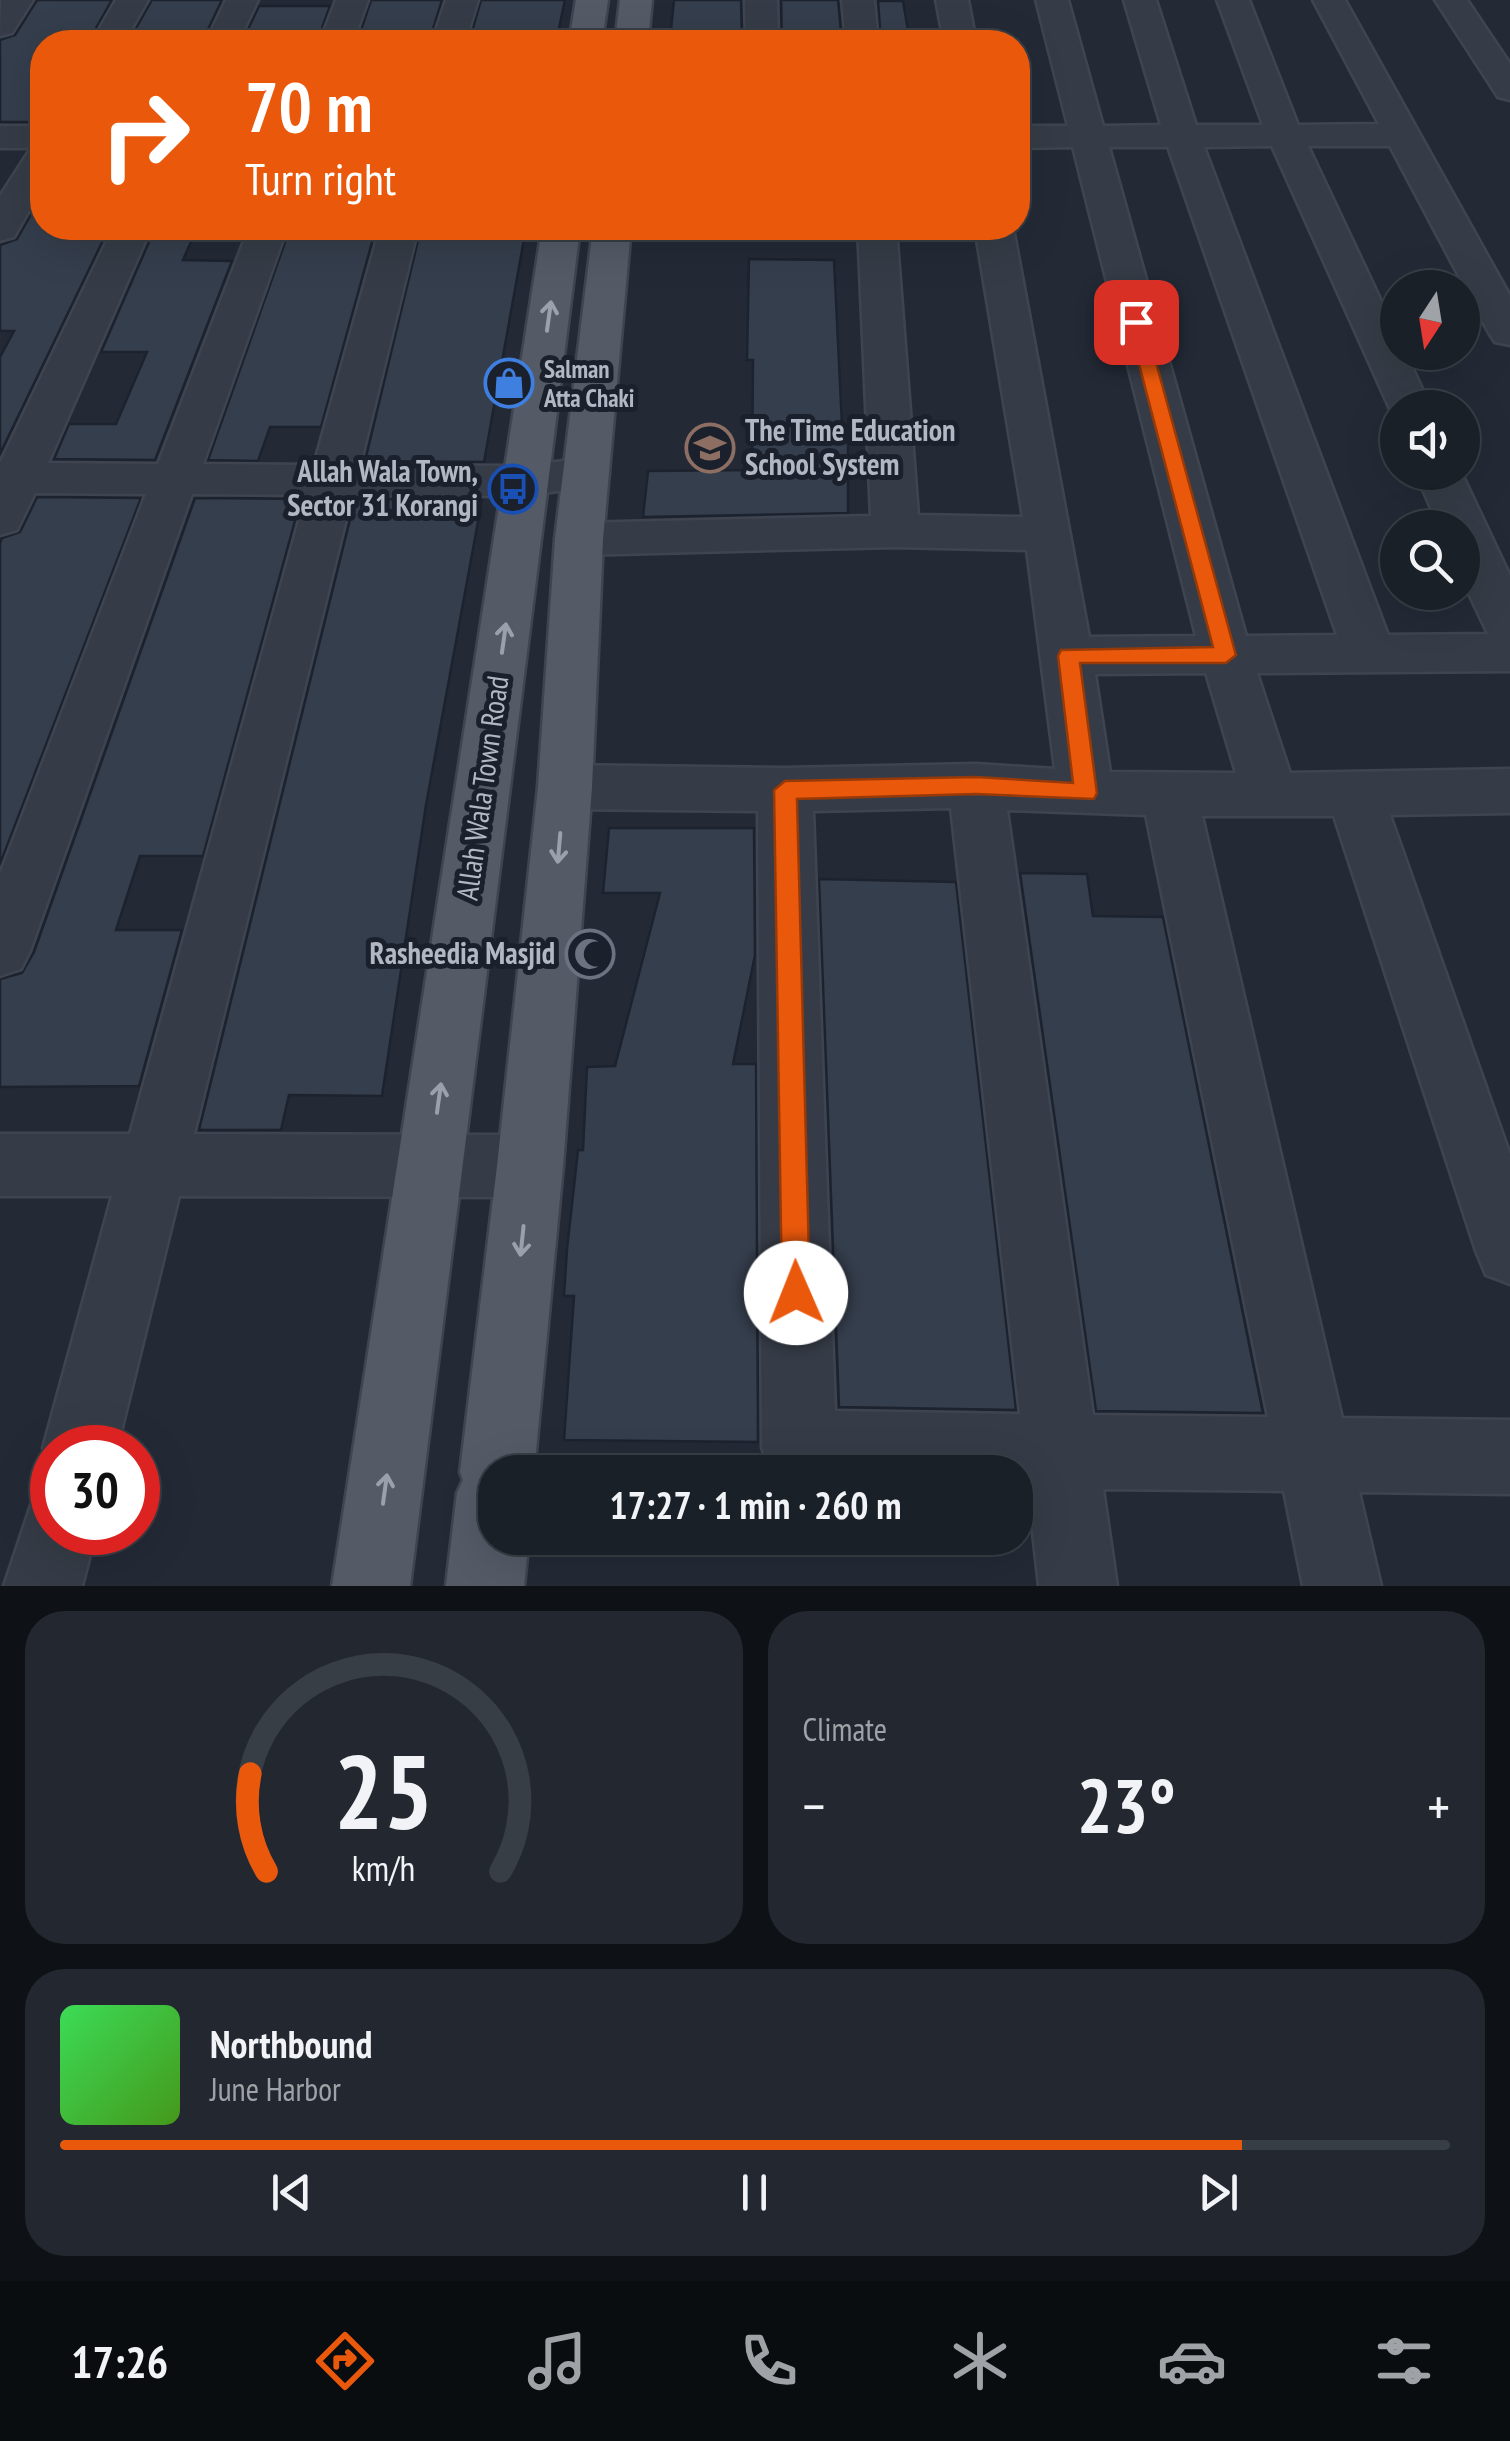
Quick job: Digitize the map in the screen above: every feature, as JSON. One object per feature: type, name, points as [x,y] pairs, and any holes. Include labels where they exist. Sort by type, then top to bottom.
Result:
[{"type":"main road","points":[[588,30],[592,0]]},
{"type":"main road","points":[[633,30],[636,0]]},
{"type":"main road","name":"Allah Wala Town Road","points":[[371,1586],[559,240]]},
{"type":"main road","points":[[499,1455],[530,1166],[564,787],[579,539],[611,240]]},
{"type":"main road","points":[[485,1586],[488,1555]]},
{"type":"street","points":[[0,26],[17,0]]},
{"type":"street","points":[[115,30],[132,0]]},
{"type":"street","points":[[228,30],[242,0]]},
{"type":"street","points":[[341,30],[352,0]]},
{"type":"street","points":[[453,30],[462,0]]},
{"type":"street","points":[[761,0],[762,30]]},
{"type":"street","points":[[858,0],[861,30]]},
{"type":"street","points":[[952,0],[958,30]]},
{"type":"street","points":[[1052,0],[1226,655],[1270,794]]},
{"type":"street","points":[[1140,0],[1182,136],[1369,654]]},
{"type":"street","points":[[1233,0],[1285,136],[1401,390]]},
{"type":"street","points":[[1330,0],[1510,333]]},
{"type":"street","points":[[1451,0],[1510,90]]},
{"type":"street","points":[[1030,136],[1404,135]]},
{"type":"street","points":[[0,137],[30,138]]},
{"type":"street","points":[[0,229],[30,177]]},
{"type":"street","points":[[6,492],[126,240]]},
{"type":"street","points":[[0,950],[263,240]]},
{"type":"street","points":[[86,1425],[396,240]]},
{"type":"street","points":[[878,240],[896,531]]},
{"type":"street","points":[[996,240],[1049,534],[1086,793]]},
{"type":"street","points":[[6,492],[174,478],[526,482],[586,473]]},
{"type":"street","points":[[1446,490],[1510,630]]},
{"type":"street","points":[[579,539],[896,531],[1049,534]]},
{"type":"street","points":[[1068,656],[1510,652]]},
{"type":"street","points":[[564,787],[785,790],[976,786],[1086,793],[1356,795],[1510,792]]},
{"type":"street","points":[[976,786],[1078,1586]]},
{"type":"street","points":[[785,790],[800,1448],[1510,1457]]},
{"type":"street","points":[[1169,794],[1342,1586]]},
{"type":"street","points":[[1356,795],[1510,1252]]},
{"type":"street","points":[[0,1165],[530,1166]]},
{"type":"street","points":[[44,1586],[52,1555]]},
{"type":"building","points":[[37,0],[112,0],[95,30],[30,30],[30,122],[0,122],[0,40],[15,35]]},
{"type":"building","points":[[152,0],[222,0],[208,30],[135,30]]},
{"type":"building","points":[[371,0],[442,0],[433,30],[361,30]]},
{"type":"building","points":[[481,0],[565,0],[559,30],[472,30]]},
{"type":"building","points":[[674,0],[741,0],[742,30],[671,30]]},
{"type":"building","points":[[781,0],[838,0],[841,30],[782,30]]},
{"type":"building","points":[[878,1],[903,1],[908,30],[880,30]]},
{"type":"building","points":[[259,6],[330,6],[321,30],[248,30]]},
{"type":"building","points":[[30,216],[30,240],[103,240],[0,454],[0,357],[14,331],[0,331],[0,245],[17,239]]},
{"type":"building","points":[[150,240],[192,240],[183,260],[232,261],[155,460],[54,459],[69,424],[116,424],[147,352],[101,352]]},
{"type":"building","points":[[286,240],[373,240],[321,427],[270,427],[258,461],[208,460]]},
{"type":"building","points":[[418,240],[524,240],[484,462],[365,461]]},
{"type":"building","points":[[749,259],[834,260],[842,425],[848,425],[848,513],[643,517],[648,471],[752,470],[753,360],[747,360]]},
{"type":"building","points":[[37,497],[141,498],[0,864],[0,543],[2,538],[20,532]]},
{"type":"building","points":[[195,498],[301,499],[203,856],[140,856],[116,930],[182,930],[139,1086],[0,1087],[0,979],[22,973],[34,952]]},
{"type":"building","points":[[355,499],[482,500],[426,805],[382,1096],[289,1095],[281,1130],[199,1130]]},
{"type":"building","points":[[609,828],[754,828],[755,955],[733,1064],[756,1064],[758,1442],[564,1440],[574,1296],[564,1296],[578,1150],[583,1150],[587,1067],[615,1066],[660,893],[603,893]]},
{"type":"building","points":[[1020,873],[1087,874],[1093,916],[1163,917],[1263,1413],[1096,1411]]},
{"type":"building","points":[[819,879],[956,882],[1016,1410],[839,1407]]},
{"type":"place","name":"Salman Atta Chaki","points":[[509,383]]},
{"type":"place","name":"The Time Education School System","points":[[710,448]]},
{"type":"place","name":"Allah Wala Town, Sector 31 Korangi","points":[[513,489]]},
{"type":"place","name":"Rasheedia Masjid","points":[[590,954]]},
{"type":"route","points":[[796,1293],[785,790],[976,786],[1086,793],[1068,656],[1226,655],[1136,322]]}]
